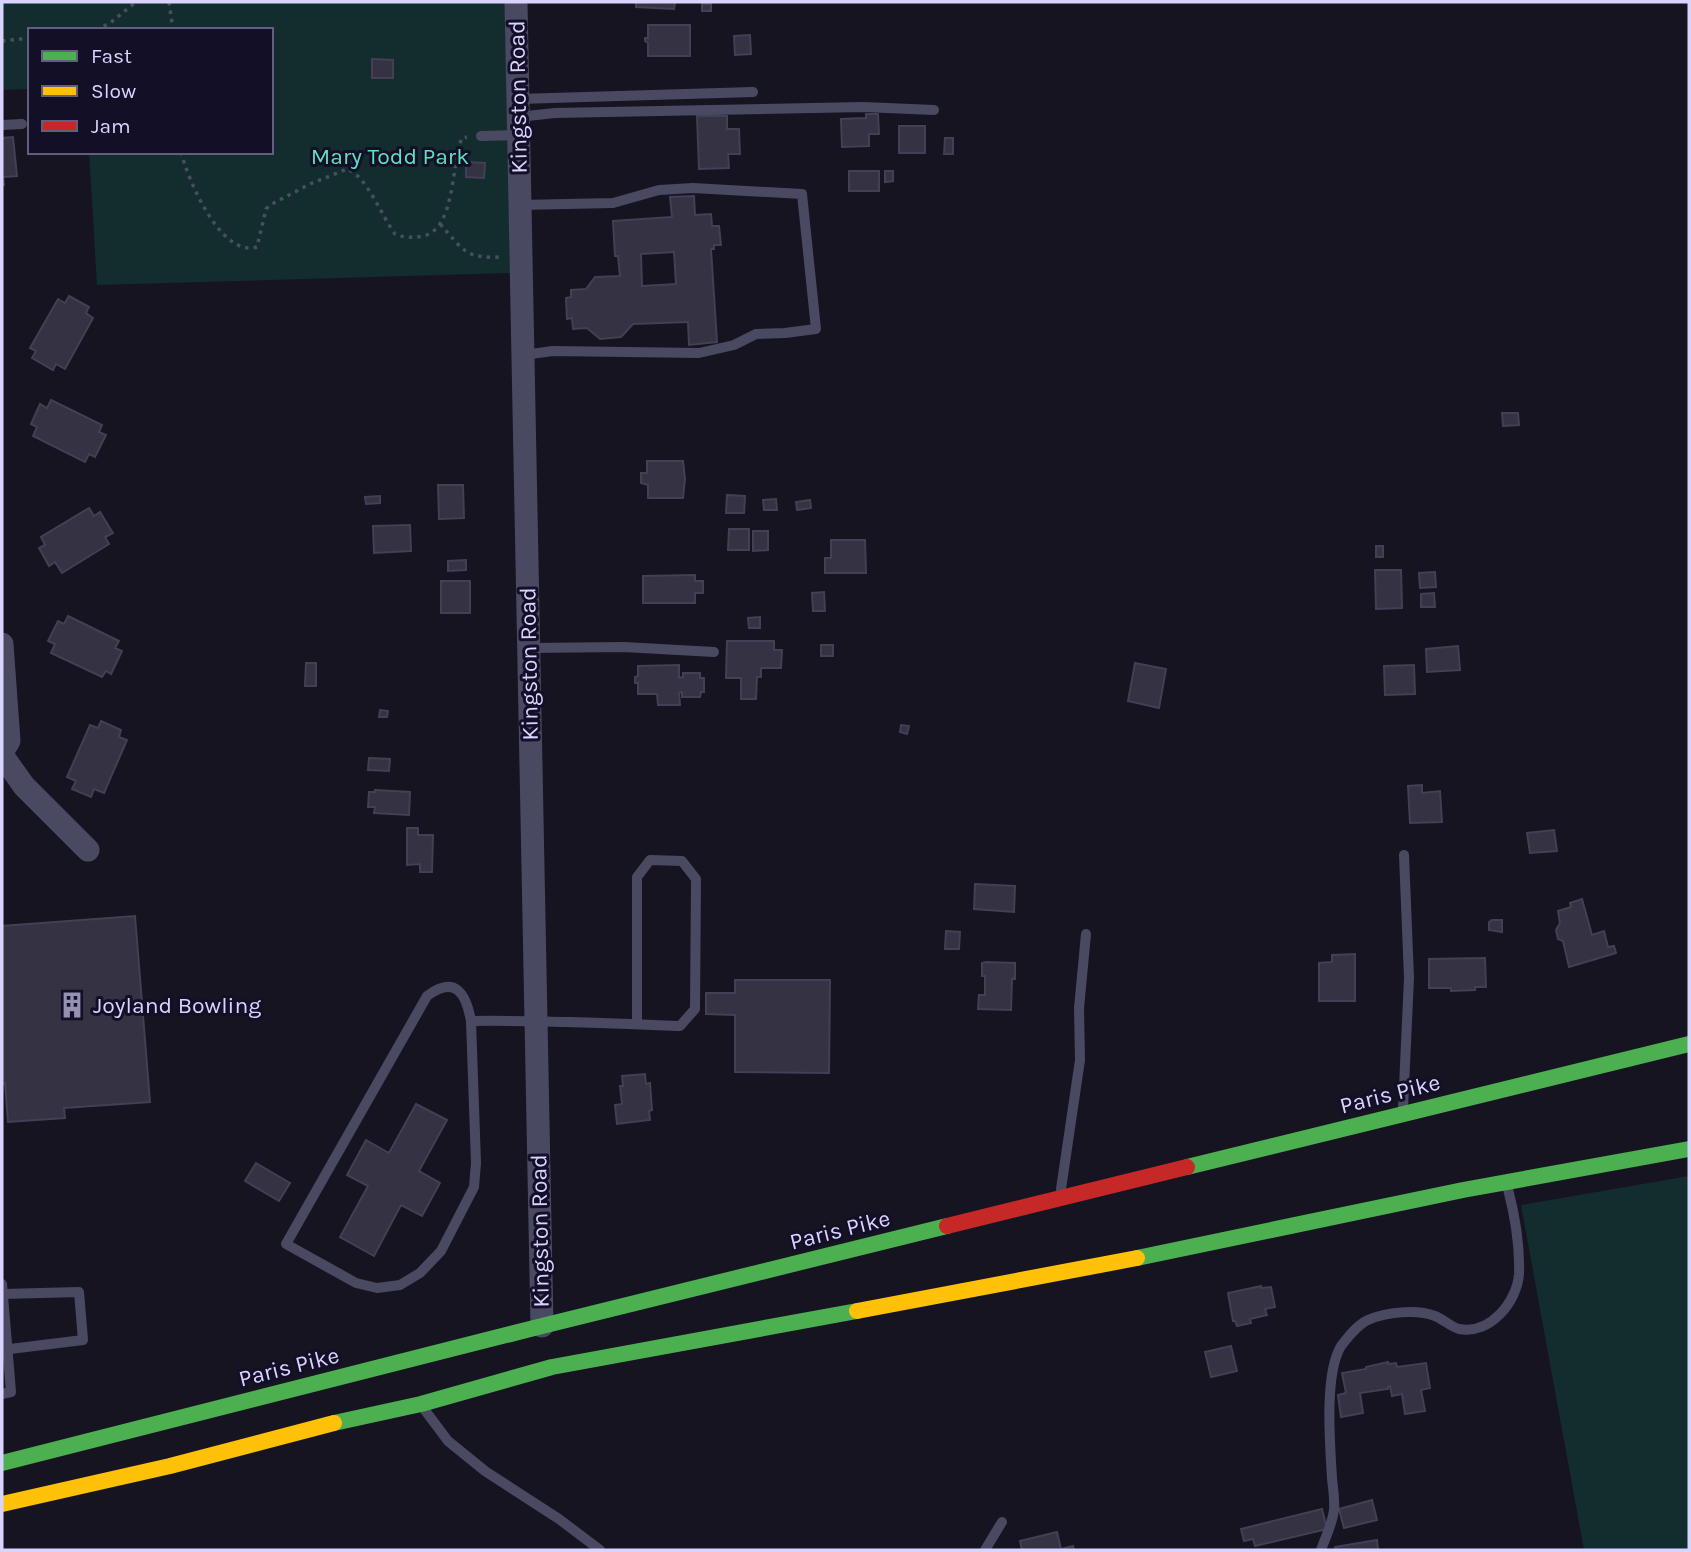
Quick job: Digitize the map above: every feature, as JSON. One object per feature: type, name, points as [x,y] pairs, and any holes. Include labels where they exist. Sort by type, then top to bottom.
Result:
[{"type":"highway","name":"Paris Pike","points":[[2,1462],[542,1326],[1689,1044]]},
{"type":"highway","points":[[2,1504],[421,1404],[552,1367],[1033,1279],[1506,1182],[1689,1149]]},
{"type":"highway","points":[[542,1326],[552,1367]]},
{"type":"street","name":"Kingston Road","points":[[516,2],[542,1326]]},
{"type":"street","points":[[2,644],[9,741],[2,753],[24,786],[88,850]]},
{"type":"lane","points":[[518,117],[753,92]]},
{"type":"lane","points":[[481,136],[518,117],[555,113],[863,107],[934,110]]},
{"type":"lane","points":[[2,125],[22,124]]},
{"type":"lane","points":[[520,205],[612,203],[659,190],[693,188],[802,194],[816,329],[756,334],[734,345],[699,353],[553,351],[523,355]]},
{"type":"lane","points":[[529,648],[624,647],[714,652]]},
{"type":"lane","points":[[1403,1115],[1409,978],[1404,855]]},
{"type":"lane","points":[[471,1021],[536,1020],[680,1026],[695,1009],[696,879],[682,861],[650,860],[636,877],[637,1024]]},
{"type":"lane","points":[[1059,1199],[1080,1060],[1079,1008],[1086,934]]},
{"type":"lane","points":[[450,987],[461,991],[467,1001],[471,1021],[476,1163],[474,1187],[441,1251],[420,1273],[400,1285],[377,1288],[356,1283],[286,1244],[427,996],[437,989],[450,987]]},
{"type":"lane","points":[[1321,1550],[1331,1527],[1334,1507],[1330,1391],[1331,1372],[1340,1348],[1354,1330],[1368,1320],[1413,1311],[1436,1317],[1458,1329],[1476,1328],[1494,1321],[1507,1305],[1519,1276],[1514,1219],[1506,1182]]},
{"type":"lane","points":[[2,1284],[4,1350],[11,1392],[2,1394]]},
{"type":"lane","points":[[3,1294],[79,1292],[83,1340],[4,1350]]},
{"type":"lane","points":[[421,1404],[448,1441],[485,1471],[559,1519],[600,1550]]},
{"type":"lane","points":[[985,1550],[1002,1522]]},
{"type":"path","points":[[100,28],[136,2]]},
{"type":"path","points":[[169,2],[173,28]]},
{"type":"path","points":[[2,41],[28,38]]},
{"type":"path","points":[[182,154],[197,196],[207,213],[237,244],[250,249],[257,247],[266,209],[270,205],[346,169],[358,176],[365,185],[396,234],[414,237],[430,234],[440,224],[448,203],[462,138],[481,136]]},
{"type":"path","points":[[440,224],[464,251],[479,258],[508,256]]},
{"type":"green space","name":"Mary Todd Park","points":[[2,2],[505,2],[510,273],[97,285],[89,154],[273,154],[273,28],[28,28],[28,89],[2,90]]},
{"type":"green space","points":[[1689,1176],[1689,1550],[1584,1550],[1521,1205]]},
{"type":"building","points":[[636,2],[675,2],[674,9],[636,7]]},
{"type":"building","points":[[702,4],[711,4],[711,11],[702,11]]},
{"type":"building","points":[[648,25],[690,25],[690,56],[648,56],[648,43],[645,38],[648,38]]},
{"type":"building","points":[[750,35],[751,54],[735,55],[734,36]]},
{"type":"building","points":[[372,59],[393,60],[393,78],[372,78]]},
{"type":"building","points":[[866,114],[878,114],[879,134],[869,134],[869,146],[842,147],[841,119],[866,118]]},
{"type":"building","points":[[697,116],[727,116],[727,129],[739,129],[740,154],[728,154],[729,168],[699,169]]},
{"type":"building","points":[[899,126],[925,126],[925,153],[899,153]]},
{"type":"building","points":[[13,137],[17,176],[3,177],[2,185],[2,138]]},
{"type":"building","points":[[945,138],[953,138],[953,154],[944,154]]},
{"type":"building","points":[[466,162],[485,163],[484,178],[466,177]]},
{"type":"building","points":[[849,171],[879,171],[879,191],[849,191]]},
{"type":"building","points":[[885,171],[893,171],[893,181],[885,182]]},
{"type":"building","points":[[694,196],[695,215],[711,214],[712,226],[719,226],[721,245],[714,245],[714,249],[711,249],[717,342],[689,345],[688,322],[633,324],[621,337],[600,339],[587,328],[573,329],[572,318],[567,319],[566,298],[571,297],[571,290],[586,289],[595,277],[620,276],[618,256],[615,256],[613,221],[672,217],[670,197]],"holes":[[[674,252],[676,284],[642,286],[641,254]]]},
{"type":"building","points":[[69,296],[89,307],[86,313],[93,318],[65,369],[56,364],[53,370],[32,358],[36,351],[30,348],[58,299],[65,303]]},
{"type":"building","points":[[51,400],[102,425],[99,432],[106,435],[95,457],[89,454],[85,462],[33,436],[37,427],[31,424],[40,404],[47,408]]},
{"type":"building","points":[[1502,413],[1518,413],[1519,425],[1503,426]]},
{"type":"building","points":[[647,461],[683,461],[683,498],[648,498],[648,485],[641,483],[641,473],[647,473]]},
{"type":"building","points":[[438,485],[463,485],[464,518],[439,519]]},
{"type":"building","points":[[727,495],[745,496],[744,513],[726,513]]},
{"type":"building","points":[[380,496],[380,503],[366,504],[365,497]]},
{"type":"building","points":[[776,499],[777,510],[764,510],[763,500]]},
{"type":"building","points":[[810,500],[811,508],[797,510],[796,502]]},
{"type":"building","points":[[89,508],[94,516],[100,512],[113,533],[105,537],[109,544],[62,573],[55,562],[49,566],[39,548],[45,545],[41,537]]},
{"type":"building","points":[[410,525],[411,551],[374,553],[373,526]]},
{"type":"building","points":[[729,529],[749,529],[749,550],[728,550]]},
{"type":"building","points":[[753,531],[768,531],[768,550],[753,551]]},
{"type":"building","points":[[831,540],[865,540],[866,573],[825,573],[825,558],[831,558]]},
{"type":"building","points":[[1376,546],[1383,546],[1383,557],[1376,557]]},
{"type":"building","points":[[466,560],[466,570],[448,571],[448,561]]},
{"type":"building","points":[[1375,570],[1401,570],[1402,608],[1376,609]]},
{"type":"building","points":[[1435,572],[1436,587],[1420,588],[1419,573]]},
{"type":"building","points":[[695,575],[695,581],[703,581],[703,593],[695,593],[695,603],[643,603],[643,576]]},
{"type":"building","points":[[441,581],[470,581],[470,613],[441,613]]},
{"type":"building","points":[[824,592],[825,611],[813,611],[812,593]]},
{"type":"building","points":[[1434,593],[1435,607],[1421,607],[1421,594]]},
{"type":"building","points":[[68,616],[119,641],[115,648],[122,651],[111,674],[106,671],[102,677],[51,653],[55,644],[48,641],[58,621],[64,624]]},
{"type":"building","points":[[760,617],[760,628],[749,628],[748,618]]},
{"type":"building","points":[[727,641],[774,641],[774,650],[782,650],[781,668],[761,668],[761,677],[757,677],[756,699],[741,699],[741,678],[726,678]]},
{"type":"building","points":[[821,645],[833,645],[833,656],[821,656]]},
{"type":"building","points":[[1458,646],[1460,670],[1427,672],[1426,649]]},
{"type":"building","points":[[306,663],[316,663],[316,686],[305,686]]},
{"type":"building","points":[[1135,663],[1166,669],[1159,708],[1128,701]]},
{"type":"building","points":[[679,665],[679,678],[683,677],[683,673],[700,673],[700,678],[704,678],[704,692],[701,692],[700,697],[682,697],[682,692],[679,693],[680,705],[658,705],[657,694],[638,694],[635,677],[638,676],[638,666]]},
{"type":"building","points":[[1414,665],[1415,694],[1385,695],[1384,666]]},
{"type":"building","points":[[380,710],[388,711],[387,717],[379,717]]},
{"type":"building","points":[[101,721],[121,730],[119,737],[127,740],[104,793],[94,789],[91,797],[72,789],[76,781],[67,777],[90,725],[98,728]]},
{"type":"building","points":[[901,725],[909,726],[907,734],[900,732]]},
{"type":"building","points":[[369,758],[390,759],[389,771],[368,770]]},
{"type":"building","points":[[1422,785],[1422,793],[1440,791],[1442,822],[1410,823],[1408,786]]},
{"type":"building","points":[[369,792],[410,792],[409,815],[374,813],[375,807],[368,807]]},
{"type":"building","points":[[407,828],[418,828],[418,835],[433,835],[432,872],[420,872],[420,864],[407,865]]},
{"type":"building","points":[[1554,830],[1557,851],[1530,853],[1527,833]]},
{"type":"building","points":[[975,884],[1015,886],[1014,912],[974,909]]},
{"type":"building","points":[[1582,899],[1592,935],[1604,931],[1608,947],[1614,946],[1616,953],[1569,967],[1563,941],[1558,939],[1556,930],[1560,923],[1558,911],[1571,907],[1570,903]]},
{"type":"building","name":"Joyland Bowling","points":[[135,916],[150,1102],[64,1108],[65,1118],[8,1122],[5,1083],[2,1084],[2,926]]},
{"type":"building","points":[[1502,920],[1502,932],[1489,930],[1489,922]]},
{"type":"building","points":[[946,931],[960,932],[959,949],[945,949]]},
{"type":"building","points":[[1355,954],[1355,1001],[1319,1001],[1319,963],[1332,962],[1332,955]]},
{"type":"building","points":[[1485,958],[1486,987],[1451,991],[1451,988],[1429,988],[1429,959]]},
{"type":"building","points":[[982,963],[1015,963],[1011,1010],[978,1009],[979,995],[985,995]]},
{"type":"building","points":[[735,980],[830,980],[829,1073],[735,1072],[735,1015],[706,1014],[706,993],[735,993]]},
{"type":"building","points":[[645,1074],[646,1084],[650,1083],[650,1120],[617,1124],[615,1105],[622,1104],[622,1076]]},
{"type":"building","points":[[416,1104],[447,1120],[419,1171],[440,1183],[422,1216],[401,1205],[374,1256],[340,1237],[368,1186],[347,1175],[366,1140],[389,1153]]},
{"type":"building","points":[[256,1163],[290,1183],[279,1201],[245,1181]]},
{"type":"building","points":[[1261,1286],[1271,1287],[1275,1307],[1265,1309],[1267,1315],[1250,1319],[1251,1323],[1237,1326],[1233,1321],[1228,1293]]},
{"type":"building","points":[[1231,1346],[1237,1371],[1211,1377],[1205,1352]]},
{"type":"building","points":[[1388,1362],[1396,1363],[1397,1367],[1426,1363],[1430,1388],[1421,1390],[1425,1411],[1405,1414],[1402,1394],[1392,1396],[1390,1386],[1388,1389],[1360,1393],[1363,1413],[1341,1417],[1338,1395],[1346,1393],[1342,1373]]},
{"type":"building","points":[[1372,1500],[1377,1520],[1344,1528],[1339,1509]]},
{"type":"building","points":[[1322,1509],[1327,1529],[1255,1546],[1253,1539],[1244,1541],[1241,1529]]},
{"type":"building","points":[[1057,1532],[1061,1549],[1073,1546],[1074,1550],[1022,1550],[1020,1541]]},
{"type":"building","points":[[1377,1540],[1378,1550],[1336,1550],[1335,1547]]},
{"type":"traffic: fast","points":[[1187,1167],[1689,1044]]},
{"type":"traffic: fast","points":[[1137,1258],[1463,1190],[1689,1149]]},
{"type":"traffic: fast","points":[[2,1463],[947,1226]]},
{"type":"traffic: fast","points":[[334,1423],[421,1404],[552,1367],[857,1311]]},
{"type":"traffic: slow","points":[[857,1311],[1137,1258]]},
{"type":"traffic: slow","points":[[2,1504],[170,1466],[334,1423]]},
{"type":"traffic: jam","points":[[947,1226],[1187,1167]]},
{"type":"place","name":"Joyland Bowling","points":[[72,1005]]}]
